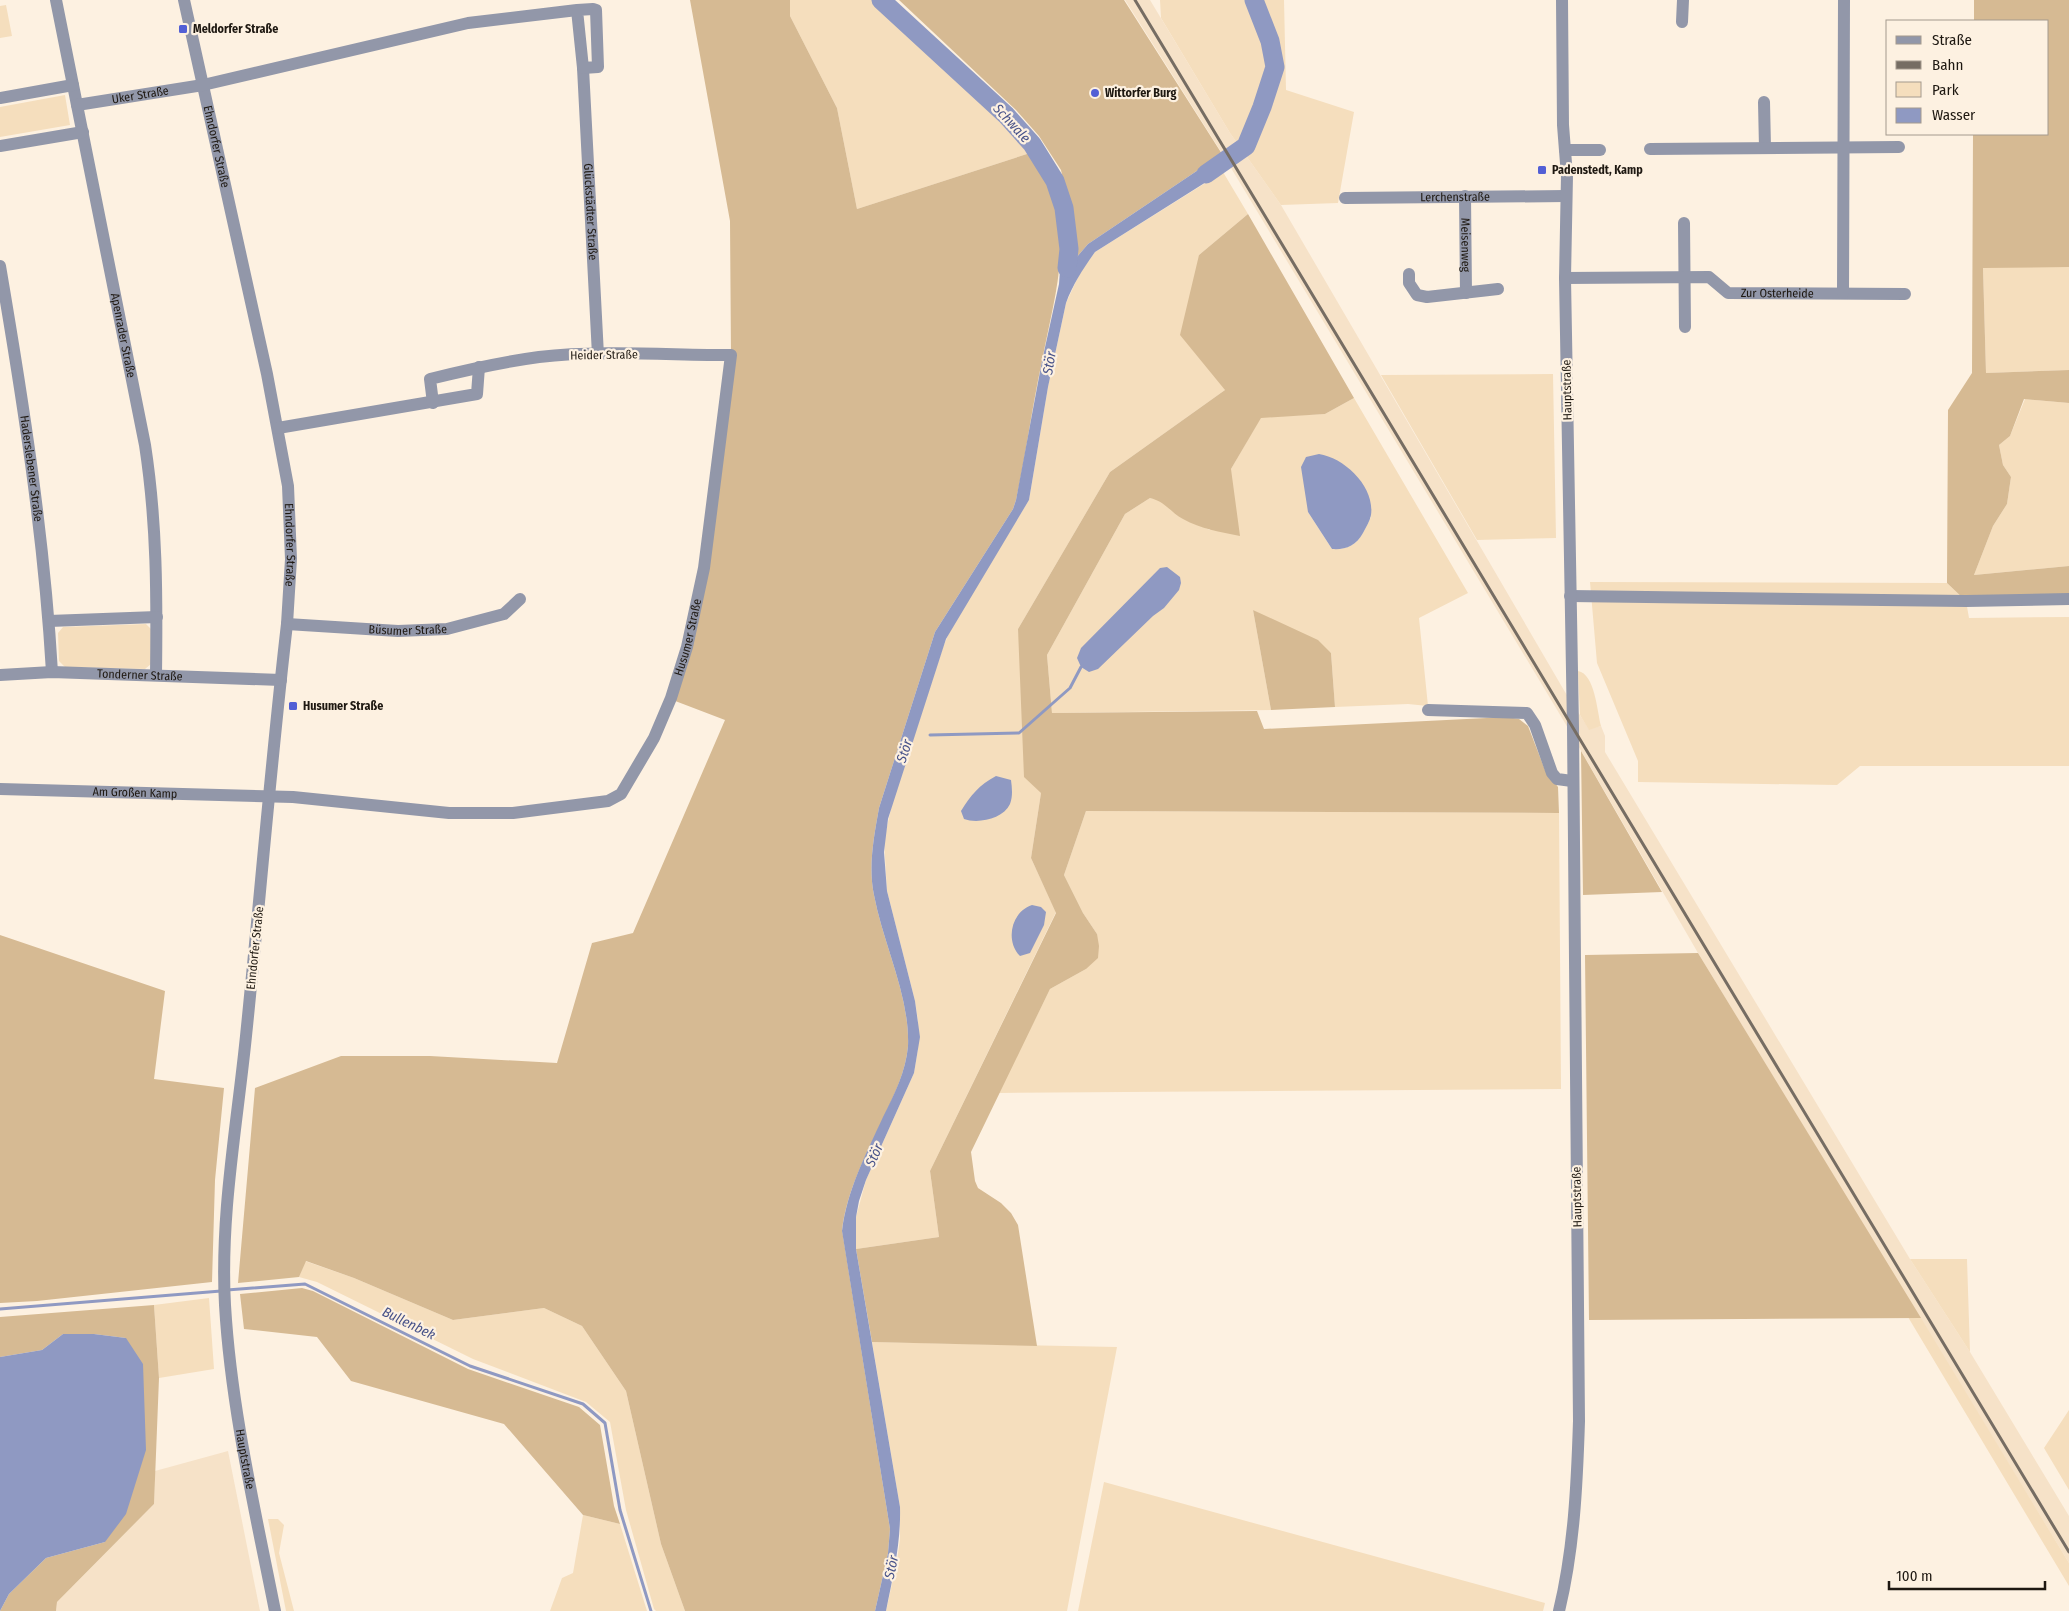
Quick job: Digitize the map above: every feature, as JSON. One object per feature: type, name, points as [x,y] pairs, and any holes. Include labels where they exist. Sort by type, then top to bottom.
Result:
[{"type":"street","name":"Apenrader Straße","points":[[56,0],[150,478],[155,528],[156,675]]},
{"type":"street","name":"Ehndorfer Straße","points":[[184,0],[278,428],[288,486],[291,559],[287,624],[231,1175],[225,1273]]},
{"type":"street","name":"Hauptstraße","points":[[1559,1611],[1569,1556],[1578,1466],[1579,1430],[1565,278],[1567,176],[1562,0]]},
{"type":"street","points":[[1682,0],[1682,22]]},
{"type":"street","points":[[1843,294],[1844,0]]},
{"type":"street","points":[[203,85],[468,23],[577,10],[592,4],[596,10],[598,67],[583,68]]},
{"type":"street","name":"Glückstädter Straße","points":[[577,10],[583,68],[598,354]]},
{"type":"street","points":[[0,98],[73,85]]},
{"type":"street","name":"Uker Straße","points":[[77,105],[203,85]]},
{"type":"street","points":[[1764,102],[1765,148]]},
{"type":"street","points":[[0,146],[82,132]]},
{"type":"street","points":[[1650,149],[1900,147]]},
{"type":"street","points":[[1565,150],[1600,150]]},
{"type":"street","name":"Meisenweg","points":[[1465,196],[1466,293]]},
{"type":"street","name":"Lerchenstraße","points":[[1345,198],[1566,196]]},
{"type":"street","points":[[1684,222],[1685,327]]},
{"type":"street","name":"Haderslebener Straße","points":[[0,266],[36,494],[49,621],[52,672]]},
{"type":"street","points":[[1409,274],[1409,283],[1417,295],[1427,297],[1498,290]]},
{"type":"street","name":"Zur Osterheide","points":[[1565,278],[1708,277],[1728,292],[1905,294]]},
{"type":"street","name":"Heider Straße","points":[[433,403],[430,379],[479,367],[540,357],[598,354],[731,355]]},
{"type":"street","name":"Husumer Straße","points":[[270,796],[449,813],[513,813],[608,802],[621,794],[654,738],[671,698],[687,647],[704,568],[731,355]]},
{"type":"street","points":[[278,428],[477,394],[479,367]]},
{"type":"street","points":[[1570,596],[1966,602],[2069,599]]},
{"type":"street","name":"Büsumer Straße","points":[[287,624],[398,631],[446,629],[504,614],[520,599]]},
{"type":"street","points":[[49,621],[157,616]]},
{"type":"street","name":"Tonderner Straße","points":[[0,675],[52,672],[281,680]]},
{"type":"street","points":[[1428,710],[1527,713],[1535,725],[1552,773],[1557,779],[1572,781]]},
{"type":"street","name":"Am Großen Kamp","points":[[0,789],[270,796]]},
{"type":"street","name":"Hauptstraße","points":[[225,1273],[225,1305],[230,1360],[246,1466],[275,1611]]},
{"type":"shaded area","points":[[690,0],[790,0],[790,16],[837,108],[857,209],[1030,153],[1051,185],[1058,206],[1061,246],[1060,265],[1016,500],[1013,509],[935,632],[879,808],[874,840],[872,884],[878,914],[905,1008],[908,1046],[905,1065],[899,1083],[853,1186],[842,1230],[890,1529],[888,1553],[875,1611],[685,1611],[661,1544],[626,1391],[582,1326],[544,1308],[453,1320],[354,1278],[306,1261],[299,1277],[238,1283],[255,1088],[341,1056],[430,1056],[557,1063],[592,943],[633,933],[725,720],[670,699],[687,647],[731,355],[730,221]]},
{"type":"shaded area","points":[[899,0],[1124,0],[1222,154],[1088,244],[1076,258],[1073,258],[1073,224],[1061,170],[1039,136],[1016,110]]},
{"type":"shaded area","points":[[1125,0],[1150,0],[1230,133],[1281,205],[1565,692],[1589,729],[1601,726],[1605,736],[1605,752],[1910,1259],[1970,1352],[2069,1516],[2069,1563],[1698,953],[1565,723],[1225,158]]},
{"type":"shaded area","points":[[1974,0],[2069,0],[2069,267],[1983,268],[1986,373],[2069,370],[2069,403],[2024,399],[2010,436],[1999,445],[2003,465],[2011,477],[2007,504],[1993,526],[1974,575],[2069,566],[2069,599],[1966,601],[1947,583],[1948,410],[1972,373],[1973,135],[2049,135],[2049,20],[1974,20]]},
{"type":"shaded area","points":[[1248,214],[1354,398],[1325,414],[1261,418],[1231,469],[1240,536],[1197,525],[1179,516],[1160,502],[1150,498],[1125,514],[1047,655],[1052,713],[1257,711],[1264,729],[1507,717],[1519,719],[1528,726],[1545,770],[1558,787],[1559,813],[1086,811],[1064,875],[1083,913],[1097,934],[1098,958],[1086,969],[1050,989],[971,1152],[975,1181],[978,1188],[1001,1203],[1011,1213],[1018,1225],[1037,1346],[872,1342],[856,1249],[939,1237],[930,1171],[1056,913],[1031,858],[1041,793],[1024,777],[1018,629],[1110,472],[1225,390],[1180,335],[1199,255]]},
{"type":"shaded area","points":[[1253,610],[1318,640],[1331,653],[1335,707],[1271,710]]},
{"type":"shaded area","points":[[1581,751],[1662,892],[1583,895]]},
{"type":"shaded area","points":[[0,935],[165,991],[154,1079],[224,1088],[215,1180],[212,1282],[37,1301],[0,1303]]},
{"type":"shaded area","points":[[1698,953],[1921,1318],[1589,1320],[1585,955]]},
{"type":"shaded area","points":[[302,1288],[313,1291],[468,1369],[579,1407],[600,1425],[614,1506],[620,1524],[583,1515],[504,1424],[351,1381],[317,1337],[244,1329],[240,1294]]},
{"type":"shaded area","points":[[154,1305],[159,1378],[154,1504],[57,1602],[56,1611],[0,1611],[9,1594],[46,1558],[105,1542],[126,1338],[94,1334],[63,1334],[42,1350],[0,1357],[0,1317]]},
{"type":"shaded area","points":[[228,1451],[260,1611],[56,1611],[57,1602],[154,1504],[155,1471]]},
{"type":"green space","points":[[790,0],[881,0],[1006,115],[1032,144],[1030,153],[857,209],[837,108],[790,16]]},
{"type":"green space","points":[[1160,0],[1284,0],[1286,90],[1354,112],[1338,203],[1281,205],[1230,133],[1161,18]]},
{"type":"green space","points":[[6,5],[12,36],[0,38],[0,6]]},
{"type":"green space","points":[[65,95],[70,125],[0,137],[0,107]]},
{"type":"green space","points":[[1223,172],[1248,214],[1199,255],[1225,390],[1110,472],[1018,629],[1041,793],[1031,858],[1056,912],[930,1171],[939,1237],[856,1249],[856,1217],[866,1180],[914,1073],[918,1049],[918,1021],[915,1001],[887,891],[884,840],[892,804],[943,647],[952,626],[1029,500],[1048,387],[1066,303],[1080,273],[1095,252]]},
{"type":"green space","points":[[1983,267],[2069,267],[2069,370],[1986,373]]},
{"type":"green space","points":[[1553,374],[1556,538],[1477,540],[1381,375]]},
{"type":"green space","points":[[1354,398],[1468,593],[1419,618],[1428,706],[1408,704],[1335,707],[1331,653],[1253,610],[1271,710],[1052,713],[1047,655],[1125,514],[1150,498],[1161,500],[1182,518],[1210,530],[1231,469],[1261,417],[1325,414]],"holes":[[[1308,512],[1371,517],[1361,536],[1353,545],[1332,549]]]},
{"type":"green space","points":[[2025,399],[2069,403],[2069,566],[1974,575],[1993,526],[2007,504],[2011,477],[2003,465],[1999,445],[2010,436]]},
{"type":"green space","points":[[1590,582],[1947,583],[1966,601],[1969,618],[2069,617],[2069,766],[1860,766],[1837,785],[1638,782],[1638,761],[1597,663]]},
{"type":"green space","points":[[146,624],[151,629],[151,664],[145,669],[65,667],[59,661],[58,633],[63,627]]},
{"type":"green space","points":[[1578,671],[1584,674],[1592,686],[1601,726],[1589,730],[1580,715]]},
{"type":"green space","points":[[1086,811],[1559,813],[1561,1089],[998,1093],[1050,989],[1086,969],[1097,934],[1083,913],[1064,875]]},
{"type":"green space","points":[[1910,1259],[1967,1259],[1970,1352]]},
{"type":"green space","points":[[305,1261],[354,1278],[453,1320],[544,1308],[582,1326],[626,1391],[661,1544],[685,1611],[656,1611],[654,1609],[626,1510],[610,1422],[586,1402],[473,1359],[317,1282],[299,1277]]},
{"type":"green space","points":[[209,1298],[214,1369],[159,1378],[154,1305]]},
{"type":"green space","points":[[1908,1317],[1921,1318],[2069,1563],[2069,1586]]},
{"type":"green space","points":[[872,1342],[1117,1347],[1067,1611],[886,1611],[900,1539],[900,1507]]},
{"type":"green space","points":[[2069,1410],[2069,1490],[2044,1448]]},
{"type":"green space","points":[[1104,1482],[1545,1603],[1543,1611],[1078,1611]]},
{"type":"green space","points":[[583,1515],[620,1524],[647,1611],[550,1611],[562,1578],[573,1573]]},
{"type":"green space","points":[[268,1519],[278,1519],[284,1525],[279,1553],[294,1611],[286,1611]]},
{"type":"water","points":[[1222,154],[1230,167],[1095,252],[1072,289],[1066,303],[1048,387],[1029,500],[946,639],[888,819],[884,852],[887,891],[915,1001],[920,1037],[914,1073],[866,1180],[856,1217],[856,1249],[900,1507],[898,1546],[886,1611],[875,1611],[888,1553],[890,1529],[842,1231],[848,1201],[864,1159],[899,1083],[905,1065],[908,1046],[905,1008],[878,914],[872,884],[872,851],[879,808],[935,632],[1013,509],[1016,500],[1042,361],[1059,284],[1062,244],[1072,243],[1073,258],[1076,258],[1088,244]]},
{"type":"water","points":[[1319,454],[1339,461],[1348,468],[1363,484],[1368,494],[1371,505],[1369,522],[1357,541],[1346,548],[1332,549],[1308,512],[1301,467],[1306,457]]},
{"type":"water","points":[[1167,567],[1180,577],[1181,583],[1179,590],[1164,608],[1153,616],[1098,669],[1089,672],[1081,667],[1077,658],[1081,648],[1160,568]]},
{"type":"water","points":[[996,776],[1011,780],[1012,798],[1007,809],[990,819],[976,821],[964,819],[961,811],[968,800],[980,787]]},
{"type":"water","points":[[1032,905],[1041,907],[1046,912],[1044,925],[1030,953],[1020,956],[1015,950],[1013,943],[1012,928],[1019,914]]},
{"type":"water","points":[[63,1334],[94,1334],[126,1338],[143,1364],[146,1450],[126,1514],[105,1542],[46,1558],[9,1594],[0,1611],[0,1357],[42,1350]]},
{"type":"waterway","name":"Schwale","points":[[881,0],[1006,115],[1032,144],[1055,181],[1064,208],[1069,249],[1067,268]]},
{"type":"waterway","name":"Stör","points":[[1206,174],[1246,146],[1262,107],[1275,67],[1270,41],[1254,0]]},
{"type":"waterway","points":[[930,735],[1019,733],[1070,688],[1081,667]]},
{"type":"waterway","name":"Bullenbek","points":[[227,1290],[305,1284],[470,1366],[583,1404],[605,1423],[620,1510],[651,1611]]},
{"type":"waterway","name":"Bullenbek","points":[[0,1309],[221,1291]]},
{"type":"railway","points":[[1135,0],[2069,1552]]},
{"type":"place","name":"Meldorfer Straße","points":[[183,29]]},
{"type":"place","name":"Wittorfer Burg","points":[[1095,93]]},
{"type":"place","name":"Padenstedt, Kamp","points":[[1542,170]]},
{"type":"place","name":"Husumer Straße","points":[[293,706]]}]
